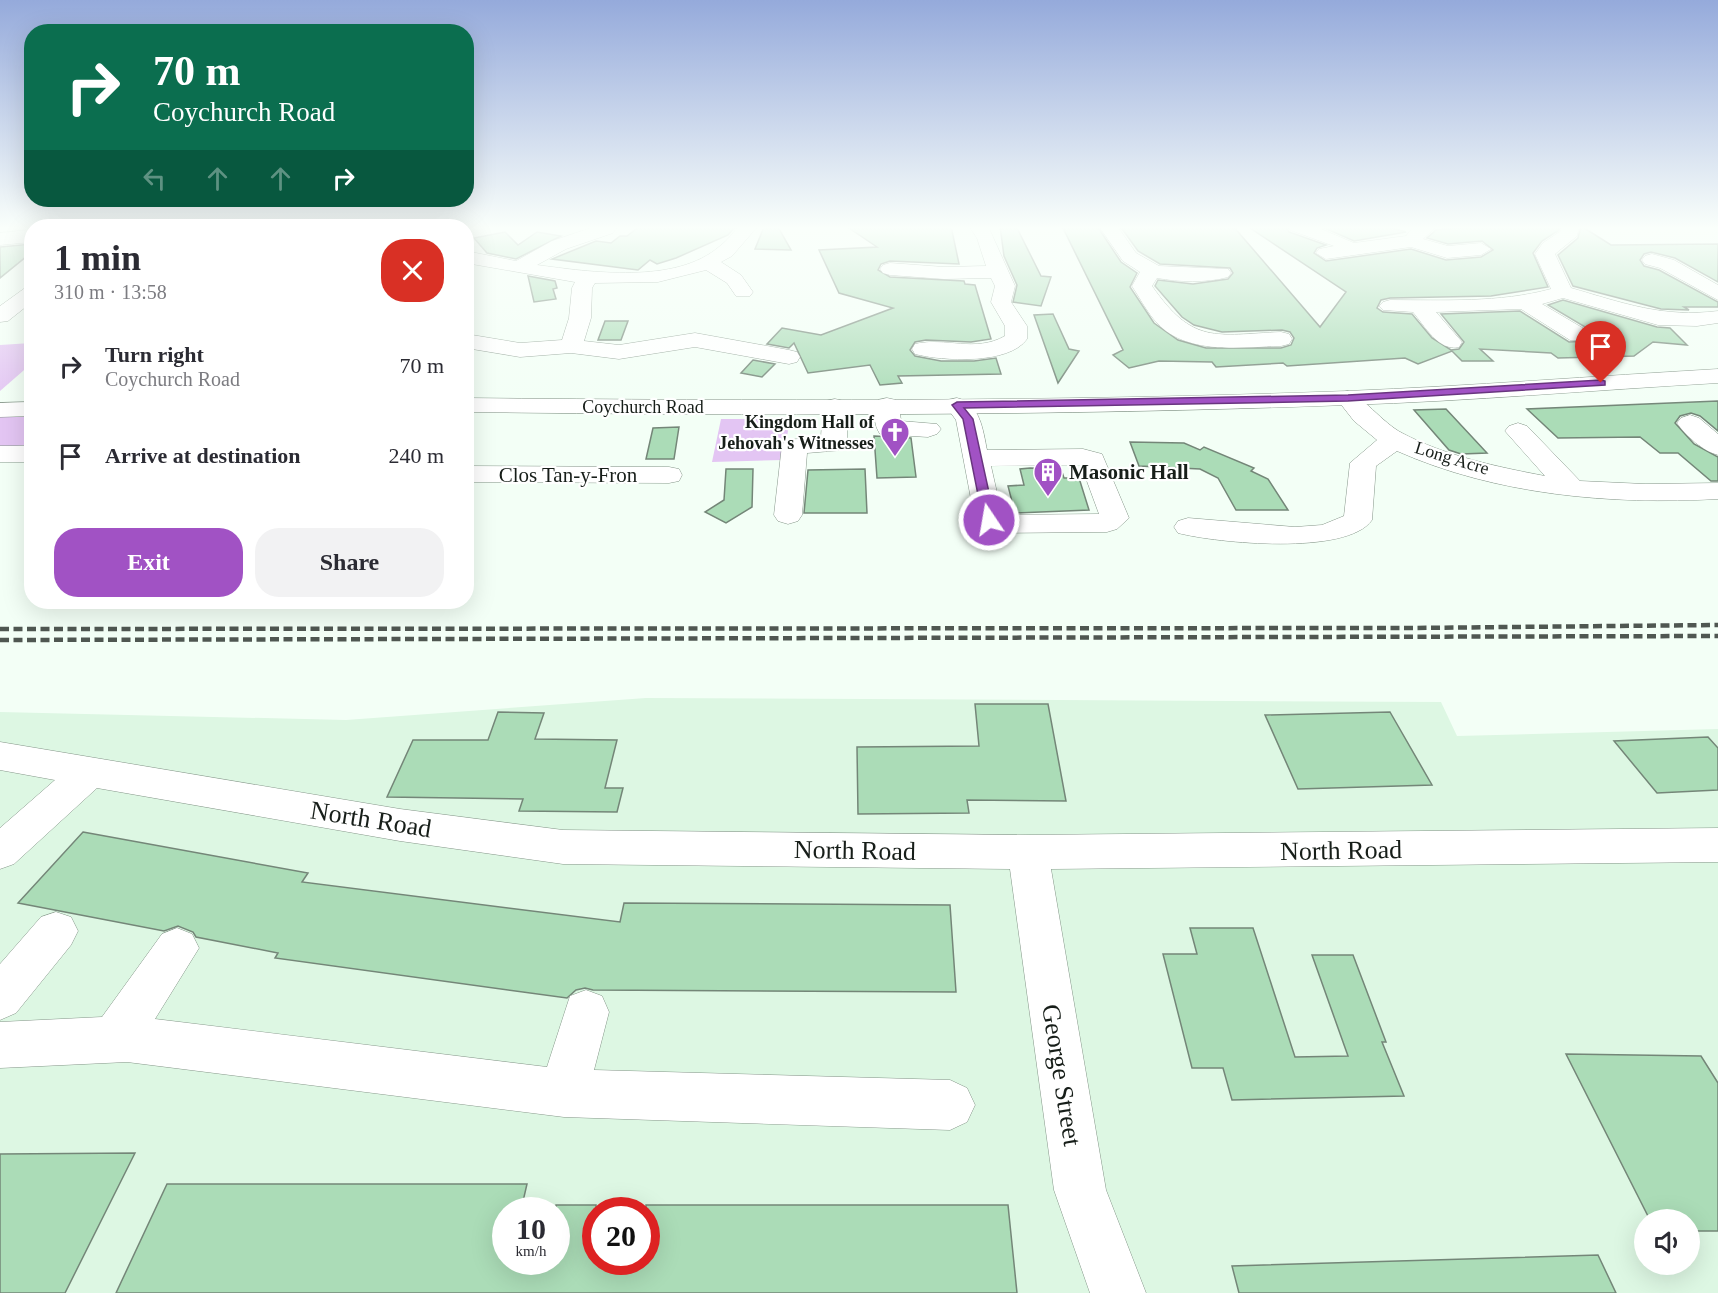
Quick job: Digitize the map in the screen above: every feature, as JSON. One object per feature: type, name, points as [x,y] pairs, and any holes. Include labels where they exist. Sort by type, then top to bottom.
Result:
[{"type":"street","points":[[571,346],[580,318],[583,286]]},
{"type":"street","points":[[739,286],[743,292]]},
{"type":"street","points":[[923,349],[970,354],[1005,347],[1017,339],[1016,326],[1001,302],[1005,286]]},
{"type":"street","points":[[1142,286],[1174,327],[1195,336],[1217,340],[1281,339]]},
{"type":"street","points":[[1560,286],[1563,292]]},
{"type":"street","points":[[1705,286],[1718,294]]},
{"type":"street","points":[[1390,306],[1471,306],[1525,302],[1563,292],[1658,319],[1697,320],[1718,317]]},
{"type":"street","points":[[0,316],[24,298]]},
{"type":"street","points":[[1525,302],[1578,335]]},
{"type":"street","points":[[1419,306],[1451,342]]},
{"type":"street","points":[[474,341],[520,350],[571,346],[619,352],[695,340],[789,357]]},
{"type":"street","name":"Coychurch Road","points":[[474,405],[639,408],[887,405],[962,412],[1348,398],[1718,376]]},
{"type":"street","name":"Long Acre","points":[[1348,398],[1358,414],[1395,440],[1503,474],[1572,488],[1718,491]]},
{"type":"street","points":[[887,405],[889,429],[928,429]]},
{"type":"street","points":[[788,515],[795,445],[834,444],[836,406]]},
{"type":"street","points":[[0,410],[24,409]]},
{"type":"street","points":[[962,412],[1011,440],[1095,439]]},
{"type":"street","points":[[962,412],[976,458],[989,520],[997,524],[1107,523],[1115,518],[1094,460],[1083,456],[976,458]]},
{"type":"street","points":[[1518,431],[1572,488]]},
{"type":"street","points":[[1686,432],[1714,444]]},
{"type":"street","points":[[1188,527],[1295,536],[1328,534],[1358,520],[1363,463],[1395,440]]},
{"type":"street","points":[[0,454],[24,454]]},
{"type":"street","name":"Clos Tan-y-Fron","points":[[474,474],[669,475]]},
{"type":"street","name":"North Road","points":[[0,756],[400,825],[563,847],[1028,852],[1718,845]]},
{"type":"street","points":[[0,852],[91,771]]},
{"type":"street","name":"George Street","points":[[1028,852],[1080,1190],[1118,1293]]},
{"type":"street","points":[[0,998],[56,931]]},
{"type":"street","points":[[114,1040],[177,948]]},
{"type":"street","points":[[564,1093],[586,1012]]},
{"type":"street","points":[[0,1045],[127,1039],[564,1093],[950,1105]]},
{"type":"shaded area","points":[[24,343],[24,370],[0,391],[0,345]]},
{"type":"shaded area","points":[[24,411],[24,445],[0,447],[0,412]]},
{"type":"shaded area","points":[[721,419],[790,419],[783,460],[712,462]]},
{"type":"shaded area","points":[[646,698],[1441,702],[1457,736],[1718,729],[1718,1293],[0,1293],[0,712],[346,720]]},
{"type":"building","points":[[530,286],[557,286],[553,289],[556,299],[534,302]]},
{"type":"building","points":[[836,286],[975,286],[991,339],[971,342],[926,340],[915,342],[910,350],[915,356],[941,361],[996,358],[1001,374],[898,376],[902,383],[880,385],[870,365],[808,373],[794,343],[789,348],[767,344],[782,328],[821,335],[893,308],[839,293]]},
{"type":"building","points":[[1017,286],[1048,286],[1041,306],[1013,302]]},
{"type":"building","points":[[1092,286],[1130,286],[1154,323],[1178,340],[1206,348],[1281,348],[1291,345],[1294,338],[1290,332],[1282,330],[1222,332],[1194,325],[1182,317],[1155,286],[1285,286],[1320,327],[1346,292],[1338,286],[1548,286],[1491,296],[1390,298],[1381,300],[1377,308],[1383,312],[1412,314],[1432,338],[1451,350],[1459,349],[1464,342],[1441,314],[1520,311],[1569,342],[1588,341],[1591,334],[1587,328],[1548,305],[1563,300],[1657,327],[1670,328],[1687,345],[1653,342],[1634,356],[1558,358],[1551,353],[1480,349],[1493,361],[1462,361],[1452,351],[1418,364],[1405,358],[1287,366],[1283,363],[1216,367],[1212,362],[1159,361],[1129,368],[1113,355],[1123,350]]},
{"type":"building","points":[[1574,286],[1689,286],[1718,302],[1718,307],[1684,307],[1689,310],[1661,309]]},
{"type":"building","points":[[1053,314],[1069,349],[1079,351],[1058,383],[1034,315]]},
{"type":"building","points":[[605,321],[628,321],[621,340],[598,340]]},
{"type":"building","points":[[753,360],[775,364],[762,377],[741,373]]},
{"type":"building","points":[[1718,401],[1718,431],[1700,416],[1691,413],[1680,416],[1675,423],[1694,444],[1718,457],[1718,481],[1711,481],[1678,453],[1660,453],[1640,437],[1558,438],[1527,409]]},
{"type":"building","points":[[1446,409],[1487,453],[1461,454],[1449,450],[1414,410]]},
{"type":"building","points":[[679,427],[674,459],[646,459],[653,428]]},
{"type":"building","name":"Kingdom Hall of Jehovah's Witnesses","points":[[874,436],[911,438],[916,477],[877,478]]},
{"type":"building","points":[[1130,442],[1184,443],[1200,450],[1204,447],[1254,468],[1251,471],[1268,479],[1288,510],[1236,510],[1218,478],[1200,469],[1139,466]]},
{"type":"building","points":[[726,469],[753,469],[752,507],[726,523],[705,512],[724,500]]},
{"type":"building","points":[[865,469],[867,513],[804,513],[808,470]]},
{"type":"building","name":"Masonic Hall","points":[[1020,469],[1061,469],[1064,478],[1079,478],[1089,510],[1015,513],[1008,486],[1024,485]]},
{"type":"building","points":[[975,704],[1048,704],[1066,801],[967,800],[969,813],[858,814],[857,747],[979,746]]},
{"type":"building","points":[[498,712],[544,713],[535,739],[617,740],[605,788],[623,788],[617,812],[519,811],[523,799],[387,797],[413,740],[488,740]]},
{"type":"building","points":[[1390,712],[1432,785],[1298,789],[1265,715]]},
{"type":"building","points":[[1708,737],[1718,748],[1718,790],[1657,793],[1614,741]]},
{"type":"building","points":[[83,832],[308,873],[302,882],[620,922],[624,903],[950,905],[956,992],[593,990],[585,988],[576,990],[567,998],[275,958],[278,953],[196,937],[193,932],[178,926],[164,931],[18,903]]},
{"type":"building","points":[[1190,928],[1253,928],[1295,1057],[1348,1056],[1312,955],[1353,955],[1386,1042],[1382,1042],[1404,1096],[1232,1100],[1223,1068],[1192,1068],[1163,954],[1197,954]]},
{"type":"building","points":[[1566,1054],[1701,1056],[1718,1083],[1718,1231],[1700,1231],[1700,1209],[1644,1209]]},
{"type":"building","points":[[135,1153],[65,1293],[0,1293],[0,1154]]},
{"type":"building","points":[[167,1184],[527,1184],[524,1197],[492,1197],[492,1275],[570,1275],[570,1205],[582,1205],[582,1275],[660,1275],[660,1205],[1008,1205],[1017,1293],[116,1293]]},
{"type":"building","points":[[1598,1255],[1616,1293],[1239,1293],[1232,1266]]},
{"type":"railway","points":[[0,629],[1408,628],[1718,625]]},
{"type":"railway","points":[[0,640],[1718,636]]},
{"type":"place","name":"Kingdom Hall of Jehovah's Witnesses","points":[[895,458]]},
{"type":"place","name":"Masonic Hall","points":[[1048,498]]},
{"type":"route","points":[[989,520],[968,419],[957,405],[1348,398],[1601,383]]}]
